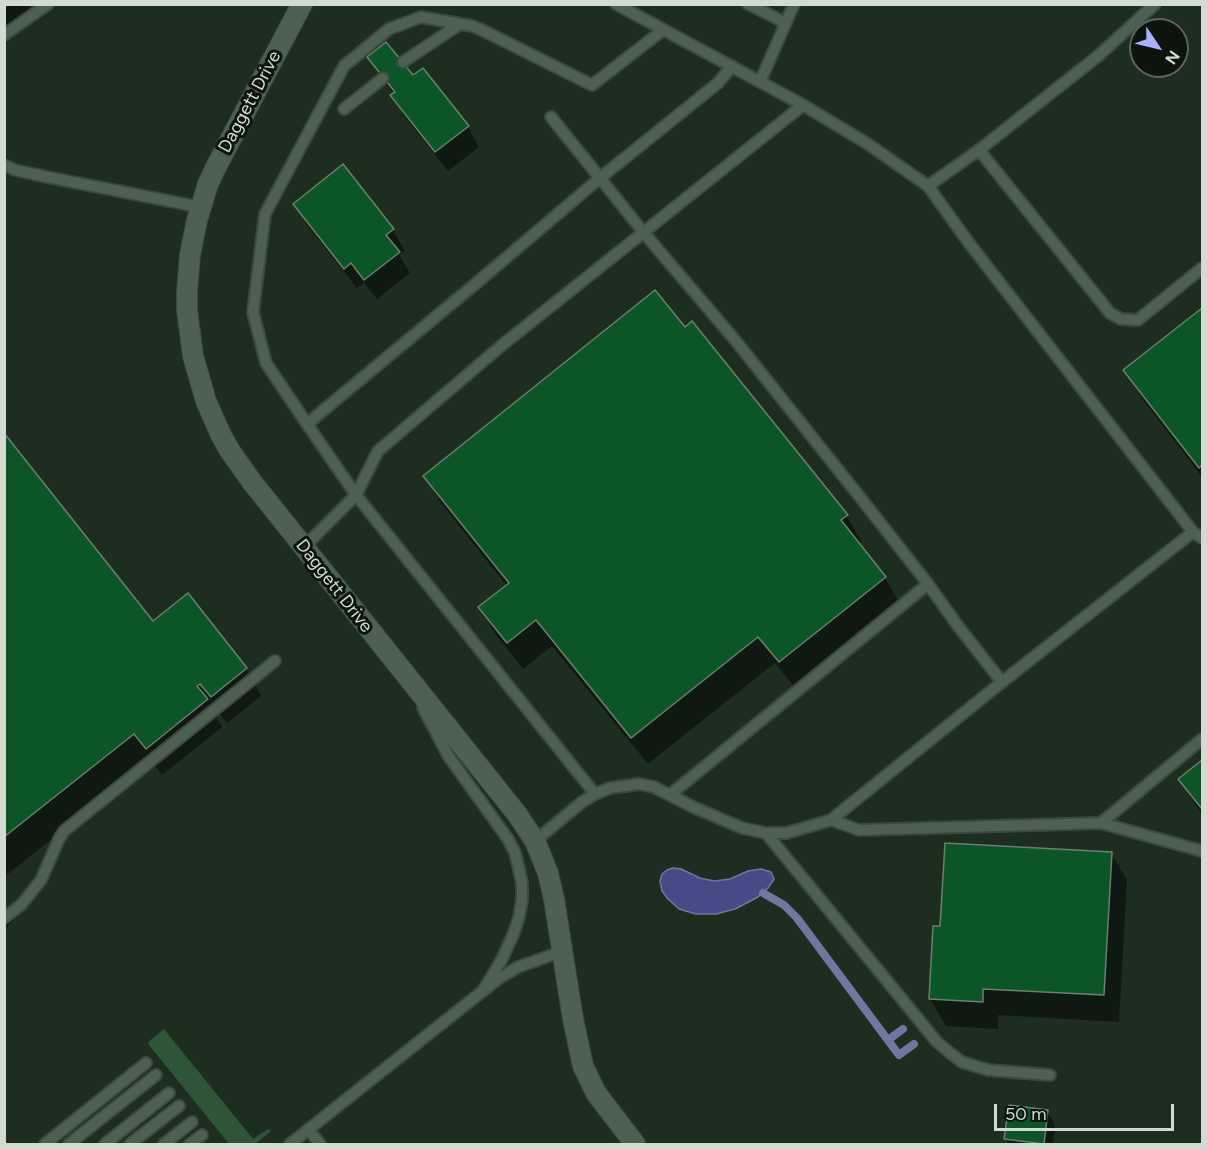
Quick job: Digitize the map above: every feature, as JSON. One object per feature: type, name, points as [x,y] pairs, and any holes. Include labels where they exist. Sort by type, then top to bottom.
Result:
[{"type":"street","name":"Daggett Drive","points":[[302,4],[224,150],[200,207],[190,255],[187,310],[193,356],[206,401],[230,452],[517,814],[535,841],[548,873],[554,899],[578,1050],[583,1066],[596,1093],[634,1144]]},
{"type":"lane","points":[[4,35],[48,4]]},
{"type":"lane","points":[[535,841],[595,794],[610,788],[639,784],[671,794],[693,807],[742,828],[766,833],[787,833],[831,820],[1002,682],[1198,535],[969,243],[928,186],[868,144],[803,105],[663,30],[637,9],[616,4]]},
{"type":"lane","points":[[748,4],[786,23]]},
{"type":"lane","points":[[760,81],[794,4]]},
{"type":"lane","points":[[928,186],[979,150],[1098,56],[1155,4]]},
{"type":"lane","points":[[595,794],[356,495],[266,363],[253,312],[265,214],[344,66],[390,29],[421,17],[472,26],[592,85],[663,30]]},
{"type":"lane","points":[[402,62],[460,24]]},
{"type":"lane","points":[[307,424],[600,178],[718,83],[732,66]]},
{"type":"lane","points":[[344,109],[383,78]]},
{"type":"lane","points":[[304,547],[356,495],[378,450],[501,346],[803,105]]},
{"type":"lane","points":[[551,117],[644,233],[735,340],[928,584],[957,626],[1002,682]]},
{"type":"lane","points":[[979,150],[1110,313],[1121,319],[1138,320],[1203,268]]},
{"type":"lane","points":[[4,165],[15,170],[47,177],[200,207]]},
{"type":"lane","points":[[671,794],[928,584]]},
{"type":"lane","points":[[383,647],[423,707],[449,758],[508,839],[515,853],[522,883],[519,916],[502,959],[484,989]]},
{"type":"lane","points":[[4,918],[21,905],[42,880],[64,831],[275,661]]},
{"type":"lane","points":[[1101,823],[1203,739]]},
{"type":"lane","points":[[831,820],[859,830],[1101,823],[1203,851]]},
{"type":"lane","points":[[766,833],[938,1042],[950,1053],[962,1062],[988,1070],[1050,1075]]},
{"type":"lane","points":[[290,1144],[508,971],[563,951]]},
{"type":"lane","points":[[45,1144],[146,1063]]},
{"type":"lane","points":[[69,1144],[156,1075]]},
{"type":"lane","points":[[105,1144],[169,1093]]},
{"type":"lane","points":[[130,1144],[179,1106]]},
{"type":"lane","points":[[164,1144],[192,1122]]},
{"type":"lane","points":[[309,1130],[320,1144]]},
{"type":"lane","points":[[190,1144],[202,1135]]},
{"type":"green space","points":[[164,1029],[253,1139],[268,1129],[271,1130],[270,1132],[255,1144],[229,1144],[149,1045],[148,1042]]},
{"type":"shaded area","points":[[673,868],[714,881],[730,879],[748,871],[761,869],[771,872],[774,879],[758,897],[735,909],[716,914],[696,914],[679,909],[662,891],[660,881],[662,874]]},
{"type":"building","points":[[386,42],[413,75],[423,68],[469,126],[435,152],[390,95],[395,92],[367,57]]},
{"type":"building","points":[[343,164],[394,229],[386,235],[400,252],[364,280],[351,263],[344,269],[293,204]]},
{"type":"building","points":[[655,290],[685,327],[692,321],[848,515],[841,520],[886,577],[779,662],[758,637],[631,738],[536,620],[507,643],[478,607],[509,583],[423,476]]},
{"type":"building","points":[[1202,308],[1202,465],[1199,468],[1123,370]]},
{"type":"building","points":[[4,433],[153,621],[188,593],[247,668],[211,697],[200,684],[197,686],[208,699],[146,749],[134,734],[4,837]]},
{"type":"building","points":[[1202,760],[1202,809],[1178,779]]},
{"type":"building","points":[[945,843],[1112,852],[1104,995],[983,989],[983,1002],[929,999],[933,926],[940,926]]},
{"type":"building","points":[[1009,1105],[1048,1110],[1044,1144],[1004,1139]]},
{"type":"waterway","points":[[763,893],[784,905],[797,918],[899,1055],[914,1044]]},
{"type":"waterway","points":[[888,1040],[903,1029]]}]
